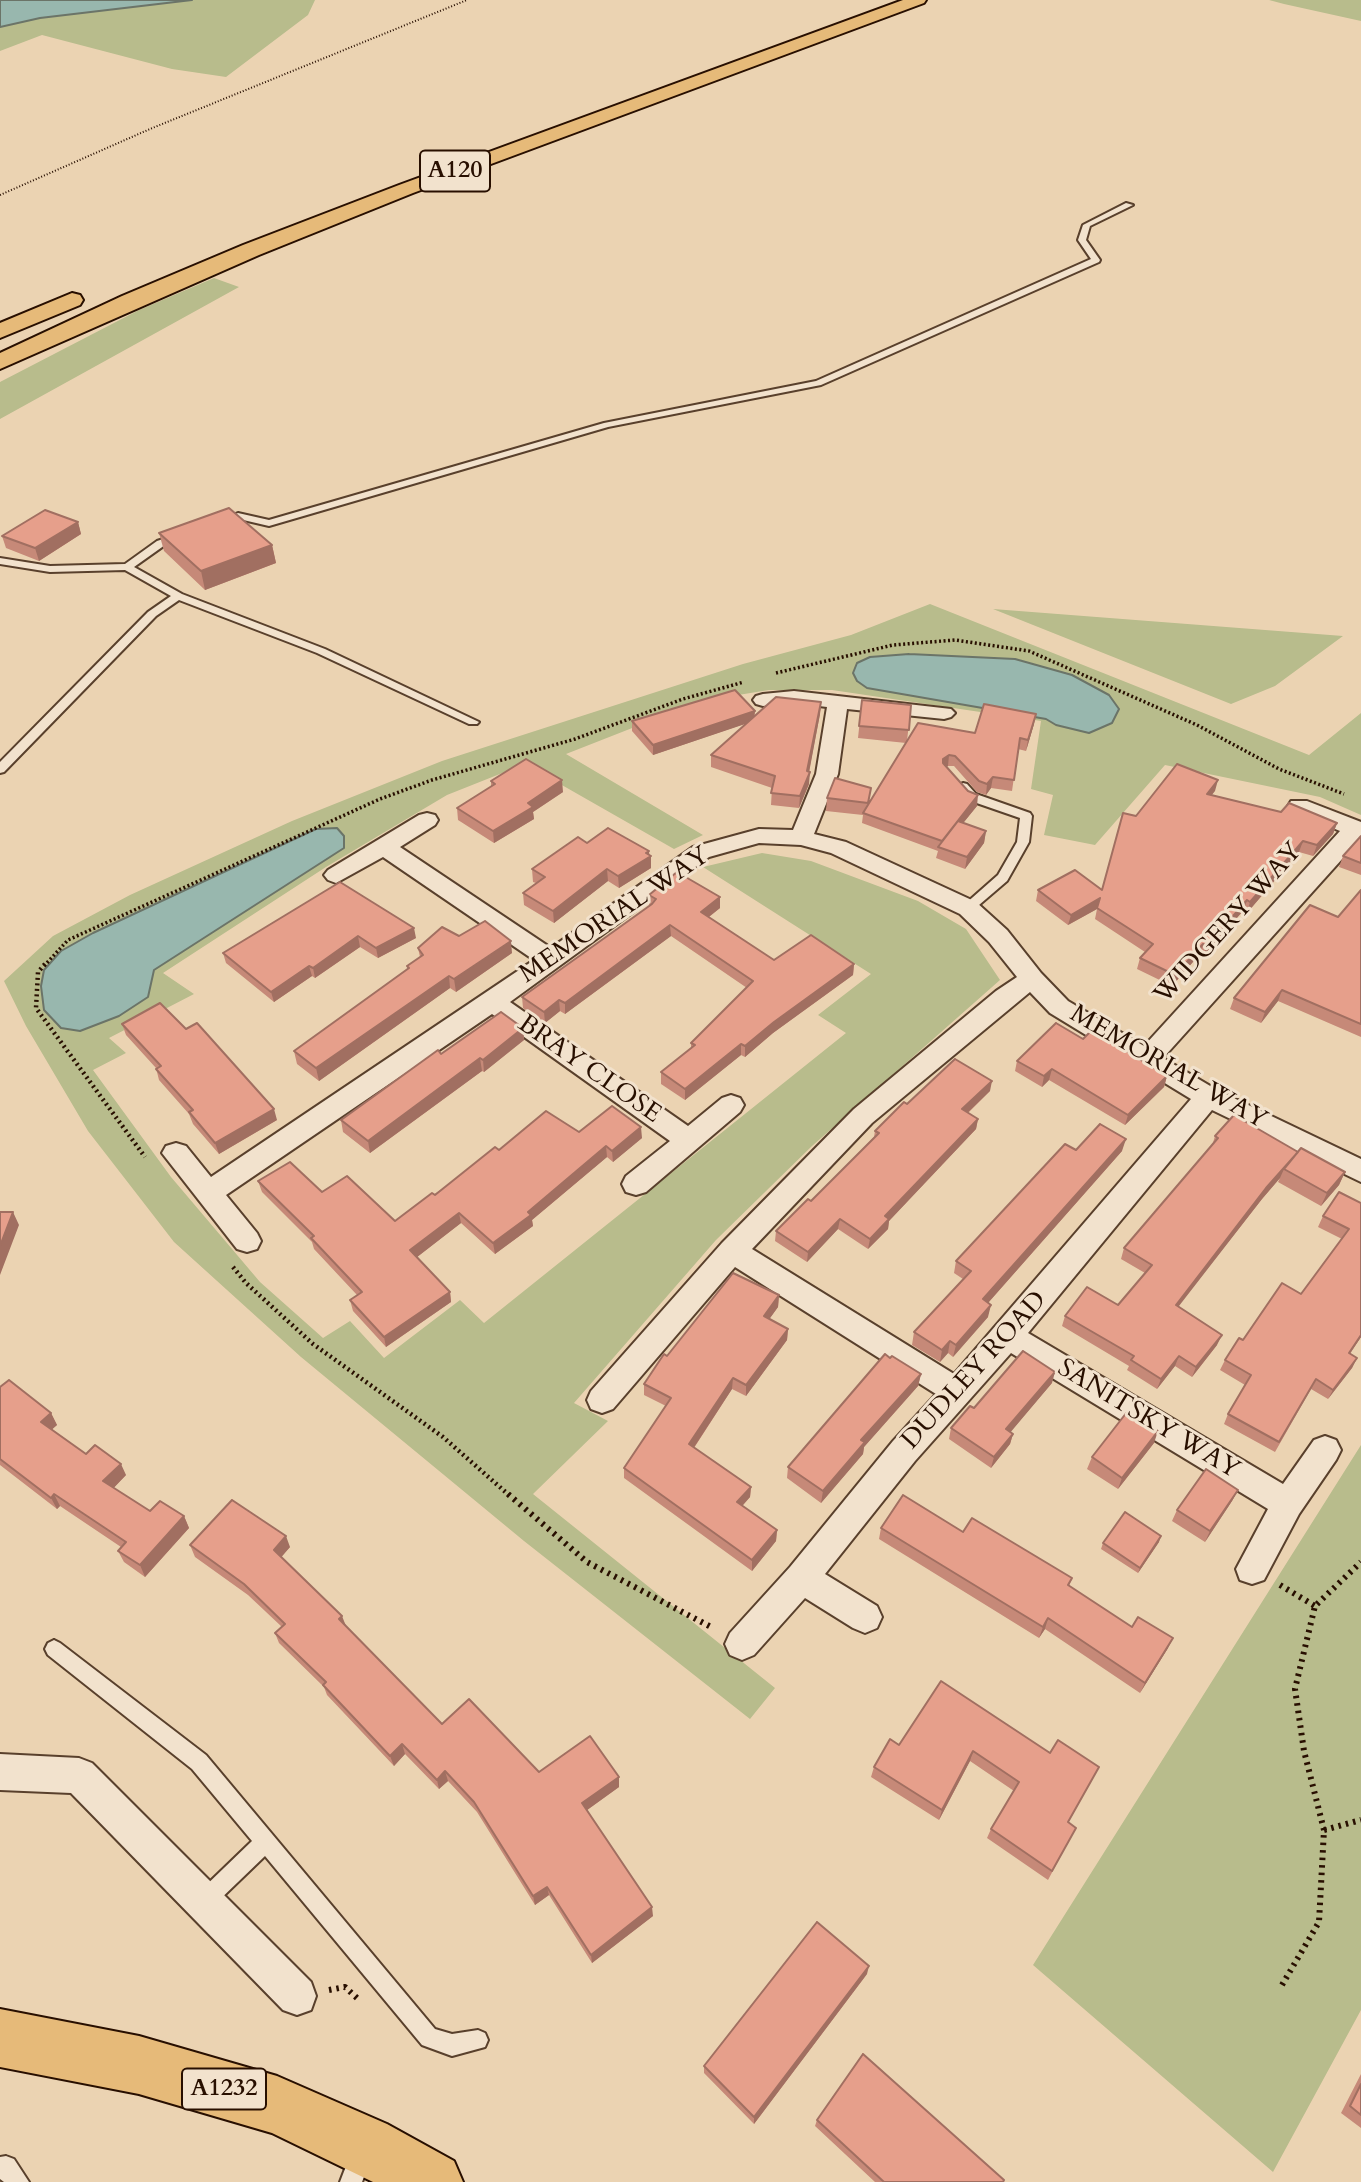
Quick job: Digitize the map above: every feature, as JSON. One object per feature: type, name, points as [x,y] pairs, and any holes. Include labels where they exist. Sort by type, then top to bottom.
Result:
[{"type":"main road","name":"A120","points":[[387,176],[657,83],[884,0]]},
{"type":"main road","name":"A120","points":[[0,362],[130,301],[290,234],[918,0]]},
{"type":"main road","points":[[0,331],[90,293]]},
{"type":"main road","name":"A1232","points":[[0,2038],[139,2065],[277,2105],[358,2163],[433,2182]]},
{"type":"street","points":[[763,700],[794,697],[944,713]]},
{"type":"street","points":[[801,838],[827,774],[838,701]]},
{"type":"street","points":[[1299,806],[1358,830]]},
{"type":"street","points":[[336,875],[427,820]]},
{"type":"street","name":"WIDGERY WAY","points":[[1146,1060],[1358,830]]},
{"type":"street","name":"MEMORIAL WAY","points":[[209,1193],[492,1002],[549,958],[701,852],[759,836],[801,838],[838,847],[968,908],[998,936],[1032,979],[1059,1007],[1209,1097],[1361,1171]]},
{"type":"street","points":[[383,846],[549,958]]},
{"type":"street","points":[[602,1400],[732,1251],[863,1116],[1005,997],[1032,979]]},
{"type":"street","name":"BRAY CLOSE","points":[[492,1002],[687,1139]]},
{"type":"street","name":"DUDLEY ROAD","points":[[742,1644],[802,1578],[904,1451],[1009,1336],[1209,1097]]},
{"type":"street","name":"BRAY CLOSE","points":[[636,1184],[730,1105]]},
{"type":"street","points":[[176,1153],[247,1241]]},
{"type":"street","points":[[732,1251],[958,1393]]},
{"type":"street","name":"SANITSKY WAY","points":[[1009,1336],[1288,1504]]},
{"type":"street","points":[[1252,1569],[1288,1504],[1325,1450]]},
{"type":"street","points":[[802,1578],[865,1617]]},
{"type":"street","points":[[0,1772],[79,1776],[298,1996]]},
{"type":"lane","points":[[212,525],[237,516],[270,523],[607,425],[818,383],[1096,260],[1083,240],[1087,225],[1129,205]]},
{"type":"lane","points":[[127,567],[161,543],[187,534]]},
{"type":"lane","points":[[0,561],[50,569],[127,567],[178,596],[321,651],[473,722]]},
{"type":"lane","points":[[0,769],[152,614],[178,596]]},
{"type":"lane","points":[[956,780],[972,797],[1026,816],[1023,842],[1003,877],[968,908]]},
{"type":"lane","points":[[54,1649],[199,1762],[429,2038],[452,2045],[478,2040]]},
{"type":"lane","points":[[203,1902],[267,1841]]},
{"type":"lane","points":[[0,2168],[6,2167],[18,2182]]},
{"type":"path","points":[[0,195],[150,129],[467,0]]},
{"type":"path","points":[[773,674],[836,656],[893,645],[955,640],[1029,651],[1197,725],[1279,769],[1350,796]]},
{"type":"path","points":[[148,1162],[36,1008],[38,972],[68,940],[393,794],[432,780],[575,739],[683,699],[747,681]]},
{"type":"path","points":[[230,1263],[246,1283],[313,1344],[443,1437],[587,1562],[742,1644]]},
{"type":"path","points":[[1282,1985],[1320,1922],[1324,1830],[1304,1751],[1295,1689],[1315,1606],[1361,1562]]},
{"type":"path","points":[[1252,1569],[1315,1606]]},
{"type":"path","points":[[1324,1830],[1361,1820]]},
{"type":"green space","points":[[191,0],[315,0],[308,15],[226,77],[172,69],[42,35],[0,51],[0,27],[40,18]]},
{"type":"green space","points":[[1269,0],[1361,0],[1361,21],[1284,4]]},
{"type":"green space","points":[[214,278],[239,287],[0,419],[0,382],[139,310]]},
{"type":"green space","points":[[930,604],[1309,755],[1361,713],[1361,815],[1320,797],[1165,765],[1095,845],[1044,835],[1053,795],[1031,789],[1041,721],[832,690],[769,690],[701,701],[566,754],[703,835],[674,849],[525,764],[447,795],[326,867],[163,973],[194,994],[109,1038],[126,1053],[93,1070],[171,1177],[260,1282],[323,1338],[350,1321],[384,1358],[460,1300],[484,1323],[846,1033],[818,1015],[871,974],[703,867],[762,853],[811,861],[918,901],[966,929],[1000,980],[812,1146],[716,1240],[574,1403],[608,1421],[533,1494],[775,1688],[750,1719],[524,1541],[301,1357],[174,1242],[88,1131],[26,1026],[4,981],[53,936],[130,895],[292,821],[442,761],[743,664],[851,635]]},
{"type":"green space","points":[[993,609],[1343,636],[1275,686],[1231,704]]},
{"type":"green space","points":[[1361,1445],[1361,2010],[1273,2172],[1033,1965]]},
{"type":"water","points":[[0,0],[192,0],[40,18],[0,27]]},
{"type":"water","points":[[909,654],[1015,659],[1072,675],[1109,695],[1119,709],[1112,723],[1089,733],[1056,725],[1046,719],[867,688],[857,681],[853,673],[857,663],[870,657]]},
{"type":"water","points":[[337,828],[344,836],[344,848],[154,970],[148,997],[119,1016],[80,1031],[61,1028],[44,1010],[41,986],[44,970],[61,951],[93,933],[316,829]]},
{"type":"building","points":[[229,508],[272,545],[201,571],[159,533]]},
{"type":"building","points":[[45,510],[78,522],[35,548],[2,536]]},
{"type":"building","points":[[735,690],[755,711],[653,745],[632,721]]},
{"type":"building","points":[[776,697],[821,702],[807,771],[810,772],[800,796],[771,793],[775,776],[711,755]]},
{"type":"building","points":[[862,700],[911,705],[909,730],[859,726]]},
{"type":"building","points":[[984,704],[1036,714],[1028,740],[1020,738],[1014,780],[993,777],[987,784],[979,781],[955,756],[949,755],[943,759],[943,763],[968,791],[978,795],[942,841],[863,813],[918,723],[975,733]]},
{"type":"building","points":[[526,759],[562,780],[528,803],[533,807],[493,831],[457,808],[495,784],[491,781]]},
{"type":"building","points":[[1177,764],[1218,780],[1207,794],[1281,812],[1289,803],[1337,823],[1317,845],[1303,841],[1250,902],[1247,900],[1207,946],[1203,944],[1175,975],[1140,958],[1153,944],[1097,908],[1100,898],[1071,915],[1038,890],[1075,870],[1102,890],[1123,813],[1136,816]]},
{"type":"building","points":[[835,778],[871,788],[868,803],[827,798]]},
{"type":"building","points":[[958,821],[986,831],[967,857],[938,847]]},
{"type":"building","points":[[608,828],[649,851],[646,853],[651,856],[618,876],[607,869],[553,911],[523,893],[545,877],[532,869],[578,837],[587,843]]},
{"type":"building","points":[[1361,836],[1361,863],[1343,856]]},
{"type":"building","points":[[677,872],[720,897],[701,912],[774,960],[811,935],[854,964],[745,1046],[741,1044],[685,1089],[661,1072],[695,1045],[691,1043],[753,981],[670,925],[565,1003],[559,1000],[544,1012],[522,997],[652,904],[656,899],[649,895]]},
{"type":"building","points":[[340,882],[414,928],[376,948],[358,936],[313,968],[309,966],[271,992],[223,953]]},
{"type":"building","points":[[1361,890],[1361,1024],[1282,990],[1265,1012],[1234,998],[1310,905],[1338,917]]},
{"type":"building","points":[[485,921],[511,941],[454,979],[449,976],[316,1068],[294,1051],[409,968],[407,966],[423,955],[418,948],[442,927],[459,936]]},
{"type":"building","points":[[160,1003],[186,1029],[197,1023],[274,1109],[215,1143],[189,1112],[193,1110],[156,1069],[161,1066],[122,1024]]},
{"type":"building","points":[[501,1012],[523,1028],[483,1060],[480,1058],[368,1141],[341,1120],[438,1050],[441,1054]]},
{"type":"building","points":[[1056,1023],[1083,1039],[1092,1030],[1167,1076],[1128,1115],[1052,1069],[1044,1076],[1017,1061]]},
{"type":"building","points":[[955,1059],[992,1081],[962,1109],[978,1119],[885,1216],[889,1219],[870,1239],[840,1219],[808,1252],[776,1231],[808,1199],[811,1201],[879,1133],[875,1131],[904,1102],[907,1104]]},
{"type":"building","points":[[612,1106],[641,1127],[612,1151],[606,1146],[528,1212],[531,1215],[493,1243],[459,1213],[410,1250],[450,1292],[384,1337],[350,1300],[362,1292],[311,1238],[314,1236],[258,1181],[290,1162],[322,1192],[347,1176],[395,1221],[432,1193],[435,1195],[495,1147],[499,1150],[546,1111],[579,1132]]},
{"type":"building","points":[[1234,1115],[1298,1152],[1266,1188],[1176,1305],[1222,1335],[1196,1367],[1179,1356],[1161,1379],[1131,1360],[1134,1356],[1065,1316],[1087,1287],[1118,1305],[1152,1265],[1124,1248],[1218,1138],[1215,1136]]},
{"type":"building","points":[[1100,1124],[1126,1139],[983,1299],[991,1305],[956,1345],[950,1341],[942,1350],[914,1332],[971,1271],[956,1261],[1065,1144],[1076,1150]]},
{"type":"building","points":[[1301,1148],[1345,1172],[1327,1193],[1284,1169]]},
{"type":"building","points":[[1339,1192],[1361,1203],[1361,1335],[1349,1353],[1357,1358],[1333,1390],[1316,1379],[1279,1442],[1228,1414],[1251,1375],[1225,1360],[1239,1338],[1243,1340],[1282,1283],[1301,1294],[1349,1229],[1323,1216]]},
{"type":"building","points":[[0,1212],[13,1212],[0,1246]]},
{"type":"building","points":[[733,1273],[779,1295],[764,1316],[788,1329],[746,1385],[733,1378],[689,1444],[751,1487],[737,1502],[777,1530],[752,1560],[624,1468],[671,1398],[644,1384],[664,1354],[667,1356]]},
{"type":"building","points":[[1023,1351],[1055,1372],[1006,1429],[1013,1434],[994,1457],[951,1428],[970,1406],[974,1408]]},
{"type":"building","points":[[885,1354],[921,1374],[861,1440],[865,1442],[823,1491],[788,1467]]},
{"type":"building","points":[[9,1380],[51,1413],[41,1422],[86,1454],[95,1445],[121,1464],[103,1481],[150,1511],[160,1501],[184,1516],[140,1565],[118,1551],[126,1542],[54,1494],[51,1498],[0,1459],[0,1387]]},
{"type":"building","points":[[1127,1412],[1158,1431],[1122,1478],[1092,1457]]},
{"type":"building","points":[[1206,1469],[1238,1490],[1210,1531],[1177,1510]]},
{"type":"building","points":[[903,1495],[963,1532],[972,1518],[1072,1578],[1068,1585],[1132,1627],[1138,1617],[1173,1638],[1145,1683],[1048,1618],[1043,1627],[881,1528]]},
{"type":"building","points":[[232,1500],[286,1536],[274,1550],[342,1616],[339,1619],[442,1724],[469,1699],[539,1772],[590,1736],[619,1777],[582,1803],[652,1907],[591,1955],[547,1887],[533,1896],[474,1802],[445,1771],[437,1780],[402,1744],[390,1756],[323,1685],[326,1682],[275,1633],[285,1624],[244,1584],[190,1545]]},
{"type":"building","points":[[1125,1512],[1161,1536],[1140,1568],[1103,1543]]},
{"type":"building","points":[[941,1681],[1050,1753],[1058,1740],[1099,1767],[1068,1822],[1076,1828],[1052,1871],[991,1829],[1019,1782],[973,1751],[942,1810],[874,1767],[890,1739],[899,1745]]},
{"type":"building","points":[[817,1922],[869,1966],[754,2117],[704,2066]]},
{"type":"building","points":[[863,2054],[1004,2180],[1003,2182],[884,2182],[817,2120]]},
{"type":"building","points":[[1361,2084],[1361,2115],[1350,2106]]}]
